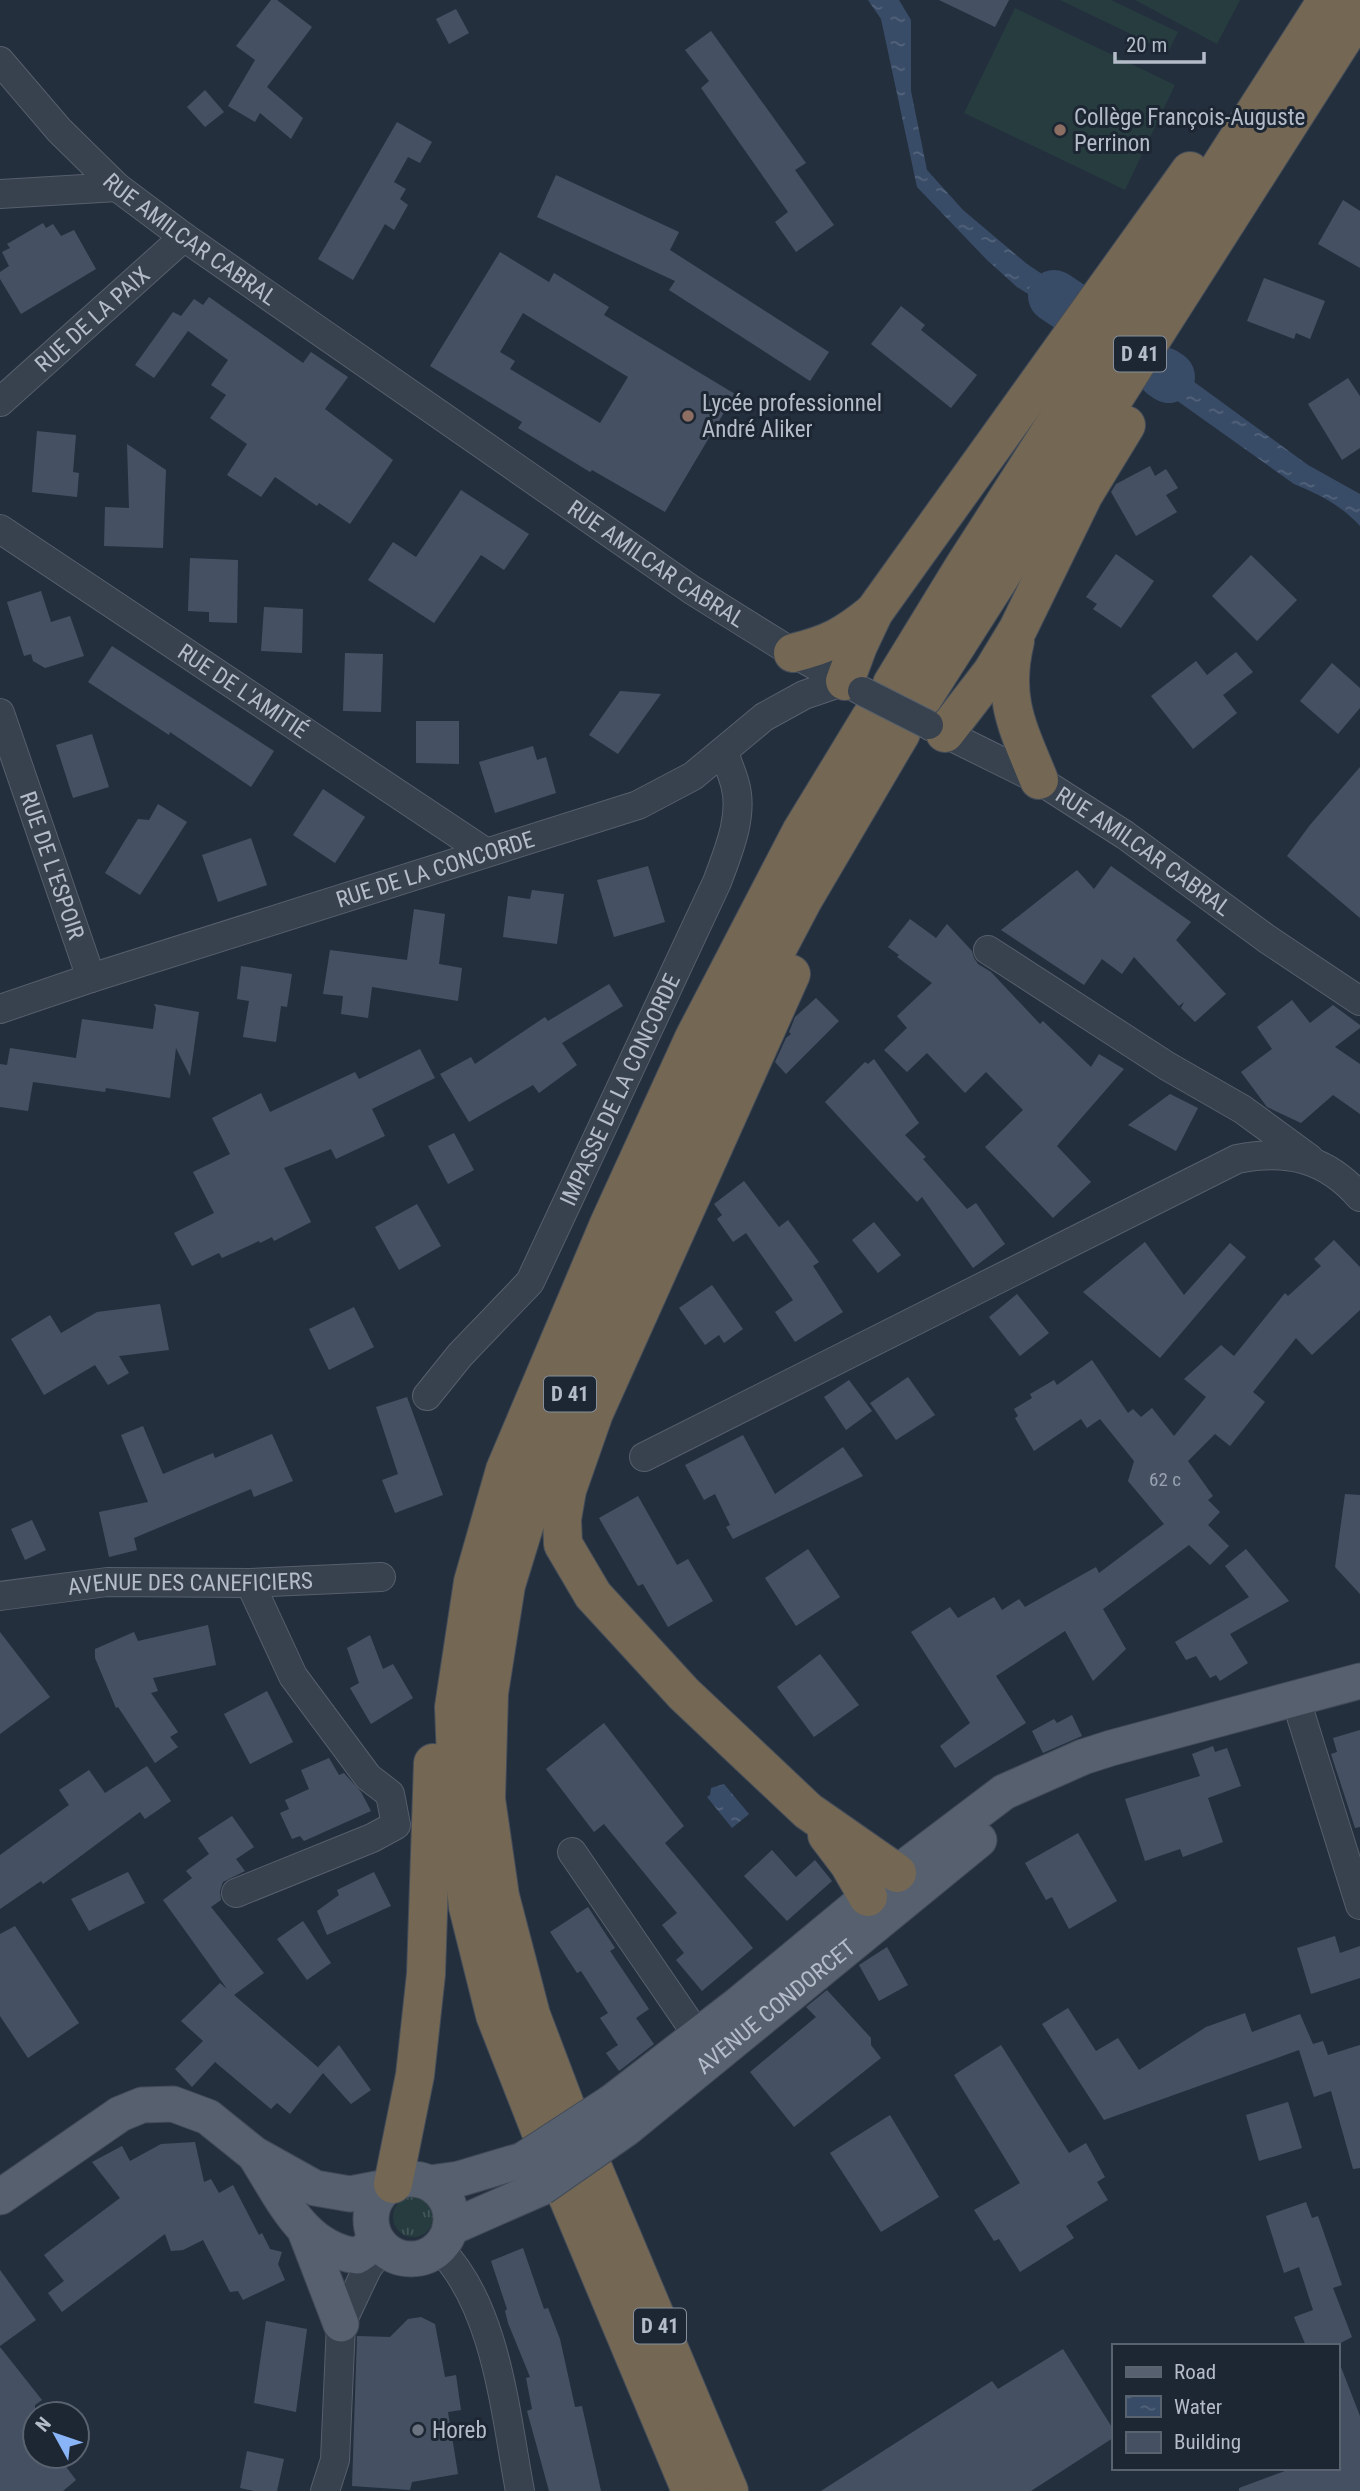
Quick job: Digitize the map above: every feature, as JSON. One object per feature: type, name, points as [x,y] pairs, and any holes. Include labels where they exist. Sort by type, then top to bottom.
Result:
[{"type":"highway","name":"D 41","points":[[691,2491],[495,2015],[468,1907],[458,1811],[454,1707],[473,1582],[505,1470],[609,1224],[694,1038],[801,832],[896,712],[1332,56],[1351,9]]},
{"type":"highway","name":"D 41","points":[[729,2491],[554,2155],[531,2015],[500,1896],[485,1799],[489,1693],[506,1585],[550,1442],[645,1225],[737,1025],[804,898],[896,712],[963,568],[1278,78],[1351,9]]},
{"type":"highway","points":[[884,1894],[808,1811],[684,1694],[593,1595],[563,1544],[562,1519],[567,1490],[594,1413],[896,712],[992,671],[1018,629],[1084,494],[1190,317],[1332,56]]},
{"type":"highway","points":[[896,712],[858,646],[874,612],[1197,160],[1278,78]]},
{"type":"highway","points":[[793,653],[821,646],[848,633],[874,612]]},
{"type":"highway","points":[[1018,629],[1010,663],[1009,691],[1013,715],[1039,780]]},
{"type":"highway","points":[[403,2184],[426,1974],[434,1704],[439,1650],[451,1587],[467,1545],[505,1470]]},
{"type":"main road","name":"AVENUE CONDORCET","points":[[444,2238],[554,2155],[620,2115],[706,2047],[1004,1792],[1083,1757],[1360,1681]]},
{"type":"main road","name":"AVENUE CONDORCET","points":[[0,2197],[120,2114],[142,2105],[173,2104],[208,2116],[254,2154],[315,2188],[350,2194],[403,2184],[459,2179],[554,2155]]},
{"type":"main road","name":"AVENUE CONDORCET","points":[[254,2154],[306,2234],[338,2254],[357,2256],[379,2244]]},
{"type":"main road","points":[[403,2184],[440,2191],[448,2202],[451,2215],[444,2238],[427,2256],[414,2259],[401,2258],[379,2244],[371,2220],[378,2196],[403,2184]]},
{"type":"main road","points":[[306,2234],[341,2324]]},
{"type":"street","name":"RUE AMILCAR CABRAL","points":[[0,61],[60,130],[117,187],[184,237],[692,590],[793,653],[896,712],[1039,780],[1125,835],[1267,939],[1360,1001]]},
{"type":"street","points":[[0,194],[117,187]]},
{"type":"street","name":"RUE DE LA PAIX","points":[[0,402],[184,237]]},
{"type":"street","name":"RUE DE L'AMITIÉ","points":[[0,529],[485,852]]},
{"type":"street","name":"RUE DE LA CONCORDE","points":[[0,1009],[638,805],[694,776],[764,718],[804,695],[896,712]]},
{"type":"street","name":"RUE DE L'ESPOIR","points":[[0,713],[91,978]]},
{"type":"street","name":"IMPASSE DE LA CONCORDE","points":[[427,1395],[460,1355],[530,1282],[717,882],[734,837],[736,807],[736,786],[724,752]]},
{"type":"street","points":[[988,950],[1167,1066],[1242,1109],[1346,1181],[1360,1197]]},
{"type":"street","points":[[644,1457],[1237,1159],[1252,1156],[1311,1159]]},
{"type":"street","name":"AVENUE DES CANEFICIERS","points":[[0,1596],[107,1582],[250,1583],[381,1577]]},
{"type":"street","points":[[236,1893],[372,1838],[396,1825],[390,1794],[368,1777],[293,1675],[250,1583]]},
{"type":"street","points":[[1296,1700],[1360,1905]]},
{"type":"street","points":[[572,1852],[706,2047]]},
{"type":"street","points":[[444,2238],[451,2260],[489,2334],[520,2491]]},
{"type":"street","points":[[325,2491],[335,2460],[341,2324],[379,2244]]},
{"type":"green space","points":[[1060,0],[1111,0],[1178,32],[1168,52]]},
{"type":"green space","points":[[1135,0],[1240,0],[1217,44]]},
{"type":"green space","points":[[1015,8],[1175,85],[1125,190],[964,113]]},
{"type":"green space","points":[[413,2197],[421,2198],[427,2203],[432,2209],[432,2225],[427,2231],[421,2236],[413,2237],[405,2236],[399,2231],[394,2225],[393,2217],[394,2209],[399,2203],[405,2198]]},
{"type":"water","points":[[868,0],[899,0],[911,20],[911,91],[927,170],[963,210],[1027,264],[1060,286],[1049,307],[1017,287],[987,260],[917,187],[881,19]]},
{"type":"water","points":[[1175,368],[1308,465],[1360,494],[1360,526],[1338,507],[1294,484],[1162,390]]},
{"type":"water","points":[[724,1784],[749,1814],[732,1828],[707,1797],[711,1788]]},
{"type":"building","points":[[271,0],[277,0],[312,27],[267,87],[303,118],[291,139],[260,113],[255,122],[228,106],[255,60],[236,46]]},
{"type":"building","points":[[939,0],[1009,0],[995,27]]},
{"type":"building","points":[[456,9],[469,33],[449,44],[436,19]]},
{"type":"building","points":[[711,31],[806,163],[795,170],[834,225],[796,252],[775,222],[788,212],[701,88],[709,81],[685,50]]},
{"type":"building","points":[[205,90],[224,112],[205,127],[187,107]]},
{"type":"building","points":[[397,122],[432,142],[420,163],[408,157],[394,182],[406,189],[400,199],[408,205],[394,230],[385,224],[353,280],[318,259]]},
{"type":"building","points":[[556,175],[679,232],[670,250],[829,352],[810,381],[669,290],[675,281],[537,217]]},
{"type":"building","points":[[1343,200],[1360,211],[1360,268],[1318,244]]},
{"type":"building","points":[[43,223],[46,228],[53,224],[61,236],[74,230],[96,269],[21,314],[0,279],[0,272],[9,266],[2,252],[10,248],[7,244]]},
{"type":"building","points":[[500,252],[549,282],[554,273],[609,307],[604,315],[735,394],[665,512],[592,470],[590,472],[518,428],[522,422],[430,366]],"holes":[[[523,313],[628,377],[600,423],[510,369],[515,361],[500,352]]]},
{"type":"building","points":[[1264,278],[1325,301],[1310,339],[1296,333],[1294,339],[1247,321]]},
{"type":"building","points":[[209,297],[303,363],[311,352],[348,377],[325,409],[393,460],[350,524],[319,503],[317,506],[275,477],[261,497],[227,475],[247,444],[210,418],[226,395],[211,385],[228,360],[188,331],[154,378],[135,365],[173,312],[181,316],[194,299],[203,305]]},
{"type":"building","points":[[901,306],[925,325],[921,330],[977,375],[951,408],[871,344]]},
{"type":"building","points":[[1348,378],[1360,396],[1360,448],[1342,460],[1308,404]]},
{"type":"building","points":[[37,431],[76,435],[73,472],[79,473],[77,497],[32,492]]},
{"type":"building","points":[[127,444],[166,470],[163,548],[104,546],[105,507],[129,508]]},
{"type":"building","points":[[1150,466],[1155,476],[1166,469],[1178,488],[1166,495],[1177,512],[1136,536],[1111,492],[1116,484]]},
{"type":"building","points":[[461,490],[529,534],[504,570],[481,555],[434,623],[368,580],[393,542],[416,557]]},
{"type":"building","points":[[1116,554],[1154,581],[1121,628],[1093,609],[1097,604],[1086,597]]},
{"type":"building","points":[[1251,555],[1297,600],[1257,641],[1212,596]]},
{"type":"building","points":[[190,558],[238,560],[237,623],[209,622],[209,612],[188,611]]},
{"type":"building","points":[[41,591],[51,622],[70,616],[84,656],[45,668],[33,661],[31,654],[24,656],[7,602]]},
{"type":"building","points":[[264,607],[303,609],[302,653],[261,651]]},
{"type":"building","points":[[112,646],[274,751],[251,787],[170,732],[169,735],[88,682]]},
{"type":"building","points":[[1236,652],[1253,672],[1223,695],[1237,713],[1193,749],[1151,696],[1196,661],[1207,675]]},
{"type":"building","points":[[345,653],[383,654],[381,712],[343,711]]},
{"type":"building","points":[[1332,663],[1360,688],[1360,708],[1338,734],[1300,701]]},
{"type":"building","points":[[620,691],[661,694],[618,754],[589,735]]},
{"type":"building","points":[[416,721],[459,721],[459,764],[416,763]]},
{"type":"building","points":[[92,734],[109,787],[73,798],[56,745]]},
{"type":"building","points":[[533,746],[537,760],[546,757],[556,793],[495,813],[479,762]]},
{"type":"building","points":[[1360,767],[1360,918],[1287,856]]},
{"type":"building","points":[[323,789],[365,817],[335,863],[293,835]]},
{"type":"building","points":[[158,804],[187,822],[140,895],[105,873],[138,819],[149,820]]},
{"type":"building","points":[[251,838],[267,885],[218,902],[202,855]]},
{"type":"building","points":[[648,866],[665,922],[614,937],[597,880]]},
{"type":"building","points":[[1111,866],[1191,922],[1176,940],[1226,994],[1195,1022],[1181,1008],[1184,1002],[1179,1006],[1134,957],[1122,974],[1102,959],[1084,985],[1001,930],[1077,870],[1094,889]]},
{"type":"building","points":[[532,890],[564,894],[557,944],[503,937],[508,896],[530,899]]},
{"type":"building","points":[[414,909],[445,914],[439,964],[462,968],[458,1001],[372,987],[368,1018],[341,1014],[343,996],[323,994],[330,950],[407,960]]},
{"type":"building","points":[[910,919],[936,938],[947,924],[972,951],[978,964],[991,972],[1040,1024],[1043,1021],[1091,1067],[1099,1054],[1124,1069],[1057,1146],[1091,1182],[1053,1218],[985,1147],[1023,1110],[986,1072],[965,1093],[927,1053],[907,1072],[884,1050],[907,1028],[897,1016],[932,983],[888,947]]},
{"type":"building","points":[[241,966],[292,974],[287,1007],[281,1006],[276,1042],[243,1037],[249,1001],[237,999]]},
{"type":"building","points":[[609,984],[623,1006],[562,1043],[577,1065],[539,1093],[533,1085],[469,1122],[440,1074],[471,1057],[475,1064],[545,1017],[548,1021]]},
{"type":"building","points":[[816,998],[839,1021],[786,1074],[775,1062],[786,1038],[791,1034],[789,1032],[795,1017]]},
{"type":"building","points":[[1292,1000],[1310,1023],[1333,1005],[1360,1025],[1360,1028],[1335,1047],[1360,1064],[1360,1114],[1333,1095],[1301,1123],[1267,1107],[1241,1072],[1272,1049],[1257,1027]]},
{"type":"building","points":[[154,1004],[199,1012],[190,1076],[176,1048],[170,1098],[106,1088],[105,1092],[33,1082],[28,1111],[0,1107],[0,1064],[7,1065],[10,1048],[76,1058],[82,1019],[153,1029],[156,1008]]},
{"type":"building","points":[[420,1049],[435,1078],[372,1109],[385,1136],[336,1159],[331,1149],[284,1168],[311,1222],[274,1241],[272,1237],[260,1243],[259,1241],[222,1258],[219,1253],[192,1266],[174,1233],[214,1213],[193,1172],[230,1154],[212,1118],[261,1093],[270,1112],[355,1072],[359,1079]]},
{"type":"building","points":[[874,1059],[919,1123],[905,1135],[967,1209],[976,1203],[1005,1244],[973,1268],[922,1197],[917,1202],[825,1102],[865,1062],[868,1064]]},
{"type":"building","points":[[1170,1094],[1198,1108],[1176,1151],[1128,1125]]},
{"type":"building","points":[[454,1133],[474,1170],[448,1184],[428,1146]]},
{"type":"building","points":[[744,1181],[779,1227],[788,1220],[819,1262],[813,1266],[843,1312],[795,1342],[775,1312],[793,1300],[746,1233],[733,1242],[717,1219],[722,1215],[714,1204]]},
{"type":"building","points":[[417,1204],[441,1246],[399,1270],[375,1227]]},
{"type":"building","points":[[874,1222],[901,1255],[878,1273],[852,1240]]},
{"type":"building","points":[[1334,1240],[1360,1267],[1360,1310],[1312,1355],[1296,1338],[1253,1392],[1265,1402],[1230,1446],[1215,1434],[1188,1461],[1213,1496],[1208,1500],[1220,1512],[1208,1525],[1229,1546],[1210,1565],[1189,1545],[1103,1609],[1126,1649],[1093,1681],[1065,1631],[996,1676],[1026,1723],[955,1768],[940,1746],[970,1723],[911,1632],[950,1607],[958,1618],[994,1597],[1002,1610],[1019,1599],[1025,1607],[1096,1567],[1099,1573],[1164,1524],[1128,1481],[1134,1461],[1100,1419],[1087,1428],[1081,1419],[1034,1451],[1015,1418],[1018,1416],[1014,1409],[1032,1398],[1030,1394],[1054,1380],[1057,1385],[1092,1360],[1128,1413],[1133,1409],[1141,1417],[1152,1408],[1174,1436],[1206,1397],[1184,1379],[1221,1345],[1234,1356],[1285,1293],[1288,1296],[1321,1266],[1314,1259]]},
{"type":"building","points":[[1145,1242],[1184,1295],[1230,1243],[1246,1257],[1160,1358],[1083,1292]]},
{"type":"building","points":[[712,1285],[743,1329],[724,1343],[719,1335],[705,1345],[679,1308]]},
{"type":"building","points":[[1017,1294],[1049,1333],[1020,1356],[989,1317]]},
{"type":"building","points":[[160,1304],[169,1350],[119,1356],[129,1373],[108,1385],[95,1365],[44,1395],[11,1339],[50,1315],[61,1333],[97,1312]]},
{"type":"building","points":[[354,1307],[374,1347],[329,1370],[309,1329]]},
{"type":"building","points":[[908,1377],[935,1415],[896,1440],[870,1403]]},
{"type":"building","points":[[849,1380],[872,1411],[846,1430],[824,1397]]},
{"type":"building","points":[[407,1397],[443,1495],[395,1513],[382,1480],[398,1474],[376,1407]]},
{"type":"building","points":[[143,1426],[163,1474],[213,1453],[215,1458],[272,1434],[293,1481],[254,1497],[251,1489],[134,1538],[137,1550],[109,1557],[99,1512],[148,1502],[121,1435]]},
{"type":"building","points":[[743,1435],[775,1494],[843,1447],[863,1476],[733,1539],[726,1527],[730,1525],[715,1494],[704,1500],[685,1465]]},
{"type":"building","points":[[1345,1494],[1360,1495],[1360,1594],[1335,1567]]},
{"type":"building","points":[[638,1496],[677,1565],[688,1559],[713,1601],[668,1627],[643,1584],[638,1586],[599,1518]]},
{"type":"building","points":[[32,1520],[46,1550],[25,1560],[11,1529]]},
{"type":"building","points":[[808,1549],[840,1597],[796,1626],[765,1578]]},
{"type":"building","points":[[1246,1549],[1289,1601],[1230,1634],[1248,1663],[1220,1681],[1216,1675],[1210,1678],[1196,1656],[1186,1660],[1175,1642],[1249,1597],[1225,1566]]},
{"type":"building","points":[[208,1625],[216,1665],[153,1678],[158,1691],[151,1693],[178,1732],[170,1737],[178,1747],[155,1763],[118,1707],[116,1708],[95,1658],[95,1649],[134,1632],[138,1641]]},
{"type":"building","points":[[0,1632],[50,1697],[0,1734]]},
{"type":"building","points":[[370,1635],[383,1669],[393,1664],[413,1698],[371,1724],[350,1688],[359,1683],[347,1648]]},
{"type":"building","points":[[820,1654],[859,1705],[814,1737],[777,1687]]},
{"type":"building","points":[[267,1691],[293,1742],[250,1764],[224,1714]]},
{"type":"building","points":[[1072,1715],[1082,1736],[1043,1753],[1032,1731],[1054,1719],[1057,1723]]},
{"type":"building","points":[[604,1723],[684,1826],[665,1843],[753,1948],[702,1991],[676,1960],[684,1953],[662,1925],[677,1913],[604,1824],[594,1832],[546,1769]]},
{"type":"building","points":[[1360,1730],[1360,1827],[1355,1828],[1331,1754],[1337,1752],[1333,1738]]},
{"type":"building","points":[[1213,1746],[1215,1752],[1227,1748],[1241,1786],[1208,1798],[1223,1842],[1183,1857],[1180,1849],[1145,1861],[1125,1799],[1200,1776],[1192,1754]]},
{"type":"building","points":[[329,1758],[339,1775],[344,1773],[361,1792],[371,1811],[304,1841],[300,1836],[292,1839],[280,1813],[289,1809],[285,1800],[309,1789],[301,1770]]},
{"type":"building","points":[[147,1766],[171,1801],[145,1819],[140,1812],[43,1884],[41,1881],[0,1909],[0,1855],[69,1805],[59,1790],[89,1770],[105,1793]]},
{"type":"building","points":[[232,1816],[254,1847],[236,1859],[245,1871],[223,1882],[221,1900],[211,1907],[264,1973],[234,1995],[320,2069],[318,2067],[339,2045],[371,2090],[351,2104],[323,2073],[290,2114],[277,2103],[271,2109],[215,2062],[192,2087],[175,2069],[203,2041],[181,2021],[220,1983],[227,1989],[163,1900],[192,1878],[186,1871],[209,1854],[198,1838]]},
{"type":"building","points":[[1078,1833],[1117,1901],[1069,1929],[1052,1897],[1046,1900],[1025,1863]]},
{"type":"building","points":[[772,1850],[796,1877],[815,1860],[832,1881],[787,1921],[744,1876]]},
{"type":"building","points":[[128,1872],[145,1903],[89,1931],[71,1899]]},
{"type":"building","points":[[374,1872],[391,1906],[327,1935],[317,1911],[339,1895],[337,1890]]},
{"type":"building","points":[[588,1907],[615,1948],[610,1951],[649,2009],[636,2018],[654,2044],[619,2071],[606,2053],[618,2045],[600,2018],[608,2013],[581,1971],[577,1973],[550,1932]]},
{"type":"building","points":[[303,1921],[331,1963],[307,1980],[277,1939]]},
{"type":"building","points":[[15,1926],[79,2023],[28,2058],[0,2016],[0,1934]]},
{"type":"building","points":[[1335,1936],[1340,1953],[1360,1946],[1360,1978],[1311,1994],[1297,1948]]},
{"type":"building","points":[[887,1947],[908,1985],[879,2001],[859,1965]]},
{"type":"building","points":[[827,1990],[871,2038],[871,2045],[881,2058],[794,2127],[750,2072],[816,2017],[806,2007]]},
{"type":"building","points":[[1068,2008],[1096,2051],[1118,2038],[1139,2070],[1206,2027],[1245,2013],[1252,2032],[1300,2014],[1313,2044],[1323,2041],[1328,2055],[1360,2045],[1360,2168],[1353,2169],[1331,2091],[1314,2097],[1299,2050],[1104,2120],[1042,2024]]},
{"type":"building","points":[[1001,2045],[1069,2153],[1086,2143],[1105,2177],[1097,2182],[1108,2200],[1066,2226],[1074,2238],[1020,2272],[999,2239],[994,2241],[974,2210],[1020,2183],[954,2075]]},
{"type":"building","points":[[1288,2102],[1302,2148],[1259,2161],[1246,2115]]},
{"type":"building","points":[[890,2115],[939,2197],[881,2232],[830,2153]]},
{"type":"building","points":[[195,2142],[204,2182],[211,2179],[219,2193],[233,2185],[259,2235],[262,2233],[270,2249],[282,2252],[278,2264],[285,2280],[243,2300],[238,2291],[230,2292],[203,2240],[183,2250],[171,2251],[165,2234],[62,2312],[48,2293],[64,2281],[44,2255],[120,2198],[92,2162],[122,2146],[130,2161],[161,2144]]},
{"type":"building","points":[[1306,2202],[1312,2218],[1318,2216],[1342,2285],[1333,2288],[1352,2337],[1339,2344],[1305,2344],[1294,2317],[1313,2310],[1299,2267],[1284,2273],[1266,2216]]},
{"type":"building","points":[[523,2248],[544,2309],[548,2308],[560,2339],[575,2407],[582,2406],[601,2491],[549,2491],[527,2411],[532,2409],[526,2378],[530,2377],[508,2323],[505,2311],[507,2309],[491,2261]]},
{"type":"building","points":[[0,2270],[36,2320],[0,2346]]},
{"type":"building","name":"Horeb","points":[[421,2317],[435,2324],[445,2377],[456,2375],[461,2410],[448,2412],[458,2474],[412,2482],[410,2490],[352,2486],[357,2336],[390,2337],[408,2319]]},
{"type":"building","points":[[266,2321],[307,2329],[296,2412],[254,2403]]},
{"type":"building","points":[[0,2347],[42,2400],[21,2400],[21,2470],[68,2470],[76,2480],[63,2491],[0,2491]]},
{"type":"building","points":[[1063,2349],[1112,2427],[1112,2439],[1031,2491],[821,2491],[992,2381],[998,2389]]},
{"type":"building","points":[[1339,2362],[1360,2416],[1360,2491],[1239,2491],[1239,2488],[1288,2470],[1339,2470]]},
{"type":"building","points":[[247,2451],[284,2459],[277,2491],[240,2488]]},
{"type":"waterway","points":[[1054,296],[1075,310]]},
{"type":"waterway","points":[[1163,373],[1169,377]]},
{"type":"place","name":"Collège François-Auguste Perrinon","points":[[1060,130]]},
{"type":"place","name":"Lycée professionnel André Aliker","points":[[688,416]]},
{"type":"place","name":"Horeb","points":[[418,2430]]}]
